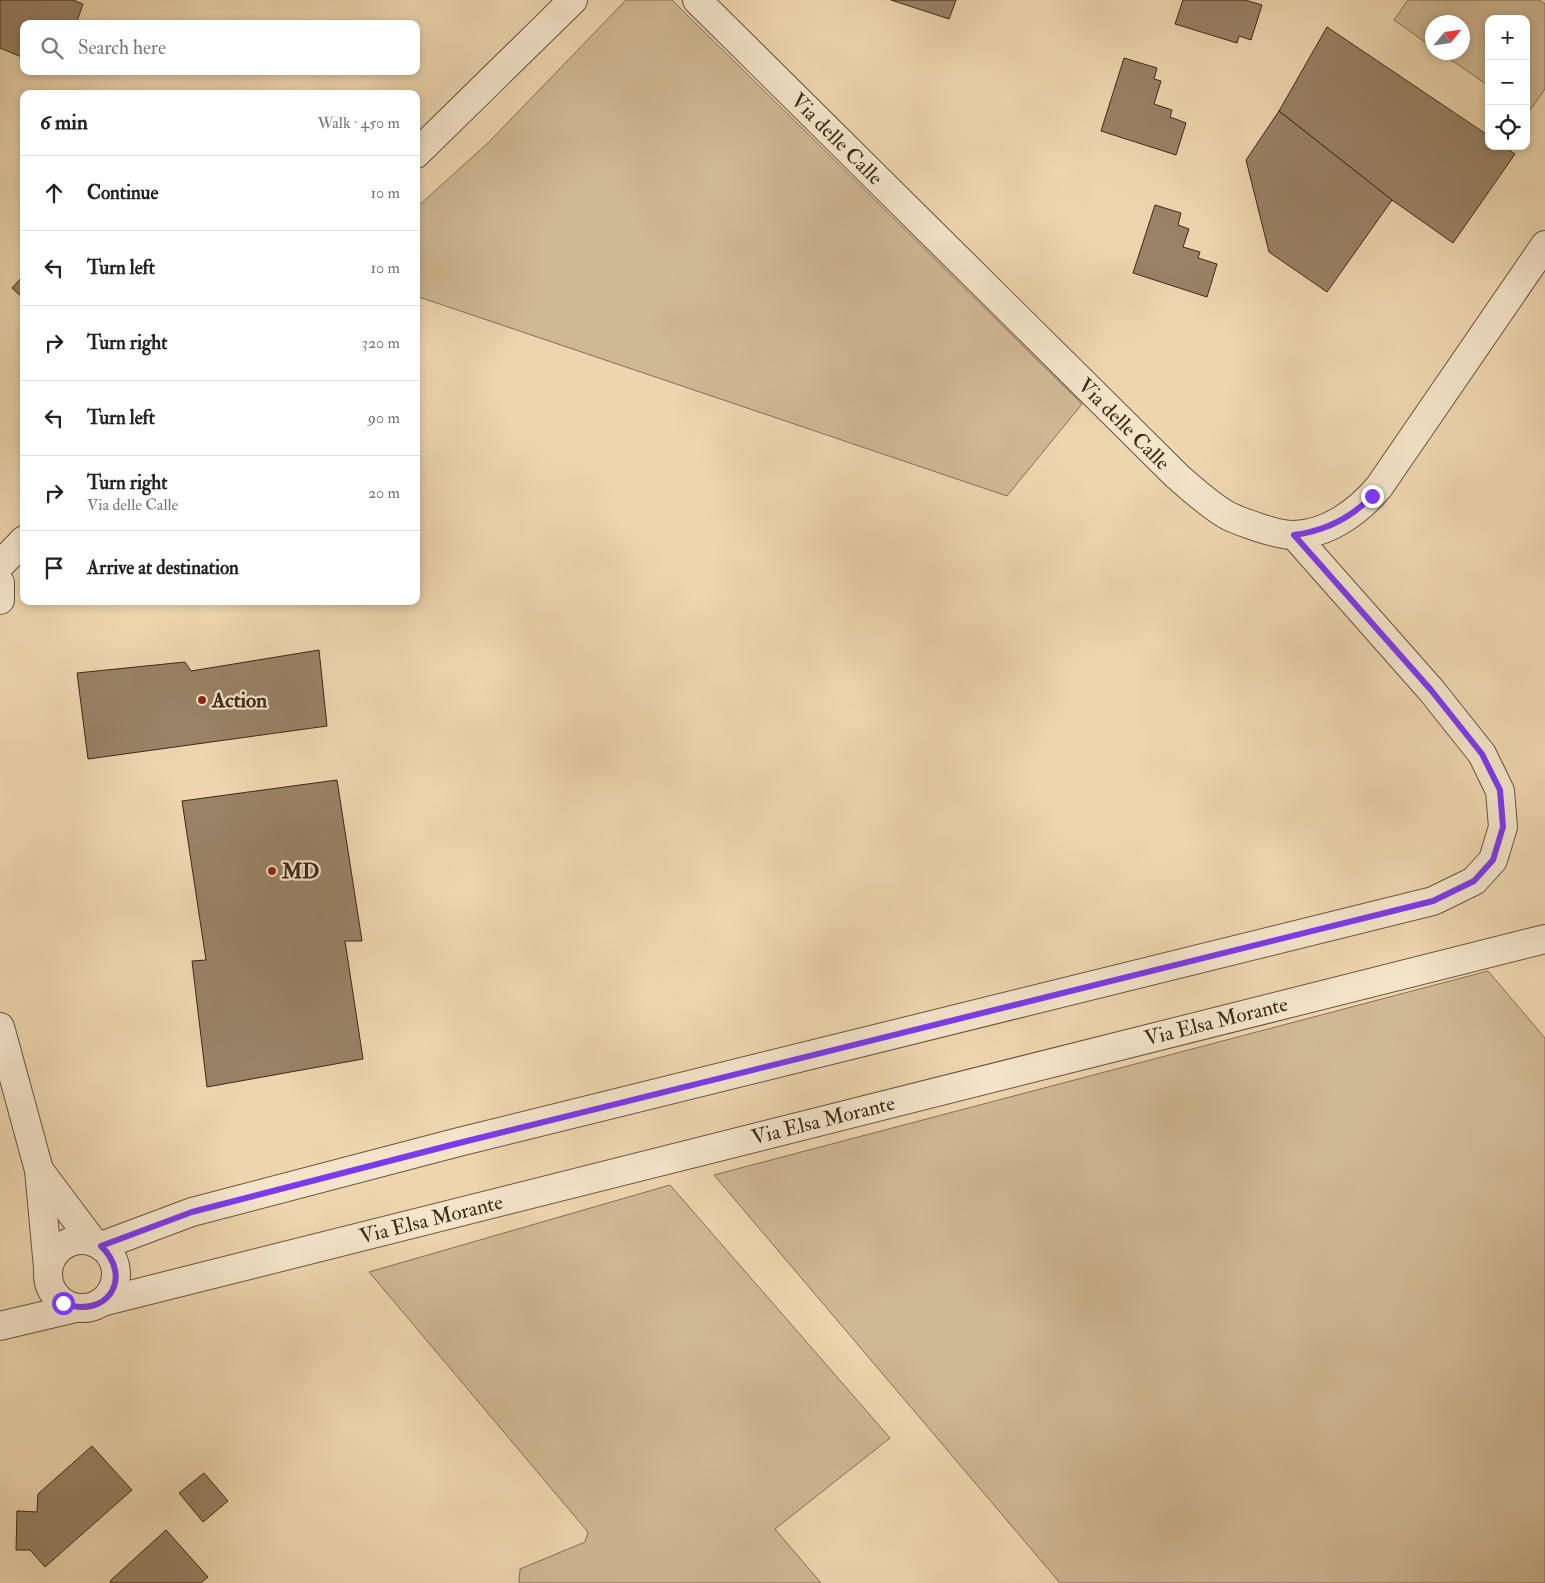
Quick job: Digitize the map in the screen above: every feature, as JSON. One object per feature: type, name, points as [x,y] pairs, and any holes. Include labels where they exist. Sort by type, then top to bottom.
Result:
[{"type":"street","points":[[420,150],[573,0]]},
{"type":"street","name":"Via delle Calle","points":[[697,0],[1151,451],[1196,493],[1227,515],[1281,534],[1294,535],[1320,530],[1334,524],[1356,510],[1372,496],[1545,244]]},
{"type":"street","points":[[48,1268],[52,1257],[60,1248],[70,1242],[81,1240],[97,1244],[192,1212],[446,1146],[1433,901],[1474,881],[1493,860],[1503,827],[1500,790],[1482,754],[1431,690],[1294,535]]},
{"type":"street","points":[[0,565],[20,544]]},
{"type":"street","points":[[0,583],[0,600]]},
{"type":"street","name":"Via Elsa Morante","points":[[102,1302],[1545,939]]},
{"type":"street","points":[[0,1027],[39,1170],[48,1281],[54,1294],[63,1303],[76,1308]]},
{"type":"street","points":[[0,1326],[76,1308],[89,1308],[102,1302],[110,1294],[114,1284],[116,1274],[114,1263],[109,1254],[97,1244],[39,1170]]},
{"type":"shaded area","points":[[626,0],[672,0],[1082,404],[1007,496],[420,297],[420,204],[489,142]]},
{"type":"shaded area","points":[[1408,0],[1539,0],[1545,4],[1545,89],[1530,110],[1530,15],[1485,15],[1485,83],[1451,60],[1470,60],[1470,15],[1425,15],[1425,42],[1394,20]]},
{"type":"shaded area","points":[[1488,971],[1545,1038],[1545,1583],[1060,1583],[714,1175]]},
{"type":"shaded area","points":[[670,1185],[890,1438],[775,1529],[821,1583],[519,1583],[520,1569],[585,1542],[588,1532],[369,1272]]},
{"type":"building","points":[[0,0],[73,0],[83,4],[77,20],[20,20],[20,56],[0,48]]},
{"type":"building","points":[[891,0],[956,0],[949,19]]},
{"type":"building","points":[[1183,0],[1245,0],[1262,5],[1251,40],[1239,36],[1237,43],[1175,24]]},
{"type":"building","points":[[1327,27],[1485,133],[1485,150],[1509,150],[1515,154],[1453,243],[1392,200],[1279,111]]},
{"type":"building","points":[[1124,58],[1157,68],[1154,79],[1161,81],[1154,104],[1172,110],[1170,117],[1186,123],[1176,155],[1101,131]]},
{"type":"building","points":[[1279,111],[1392,200],[1327,292],[1269,252],[1246,160]]},
{"type":"building","points":[[1155,205],[1181,213],[1178,225],[1189,229],[1183,247],[1200,252],[1198,258],[1217,264],[1207,297],[1133,273]]},
{"type":"building","points":[[20,279],[20,295],[12,288]]},
{"type":"building","name":"Action","points":[[319,650],[327,726],[88,759],[77,673],[185,662],[191,671]]},
{"type":"building","name":"MD","points":[[337,780],[362,941],[345,941],[363,1059],[207,1087],[192,961],[206,960],[182,801]]},
{"type":"building","points":[[92,1446],[132,1490],[45,1567],[30,1550],[16,1550],[17,1511],[37,1512],[38,1494]]},
{"type":"building","points":[[204,1473],[228,1501],[203,1522],[179,1493]]},
{"type":"building","points":[[166,1530],[208,1577],[201,1583],[110,1583],[111,1580]]},
{"type":"place","name":"Action","points":[[202,700]]},
{"type":"place","name":"MD","points":[[272,871]]},
{"type":"route","points":[[63,1303],[76,1308],[89,1308],[102,1302],[110,1294],[116,1274],[114,1263],[101,1246],[192,1212],[820,1052],[1433,901],[1474,881],[1493,860],[1503,827],[1500,790],[1482,754],[1431,690],[1294,535],[1320,530],[1334,524],[1349,515],[1372,496]]}]
